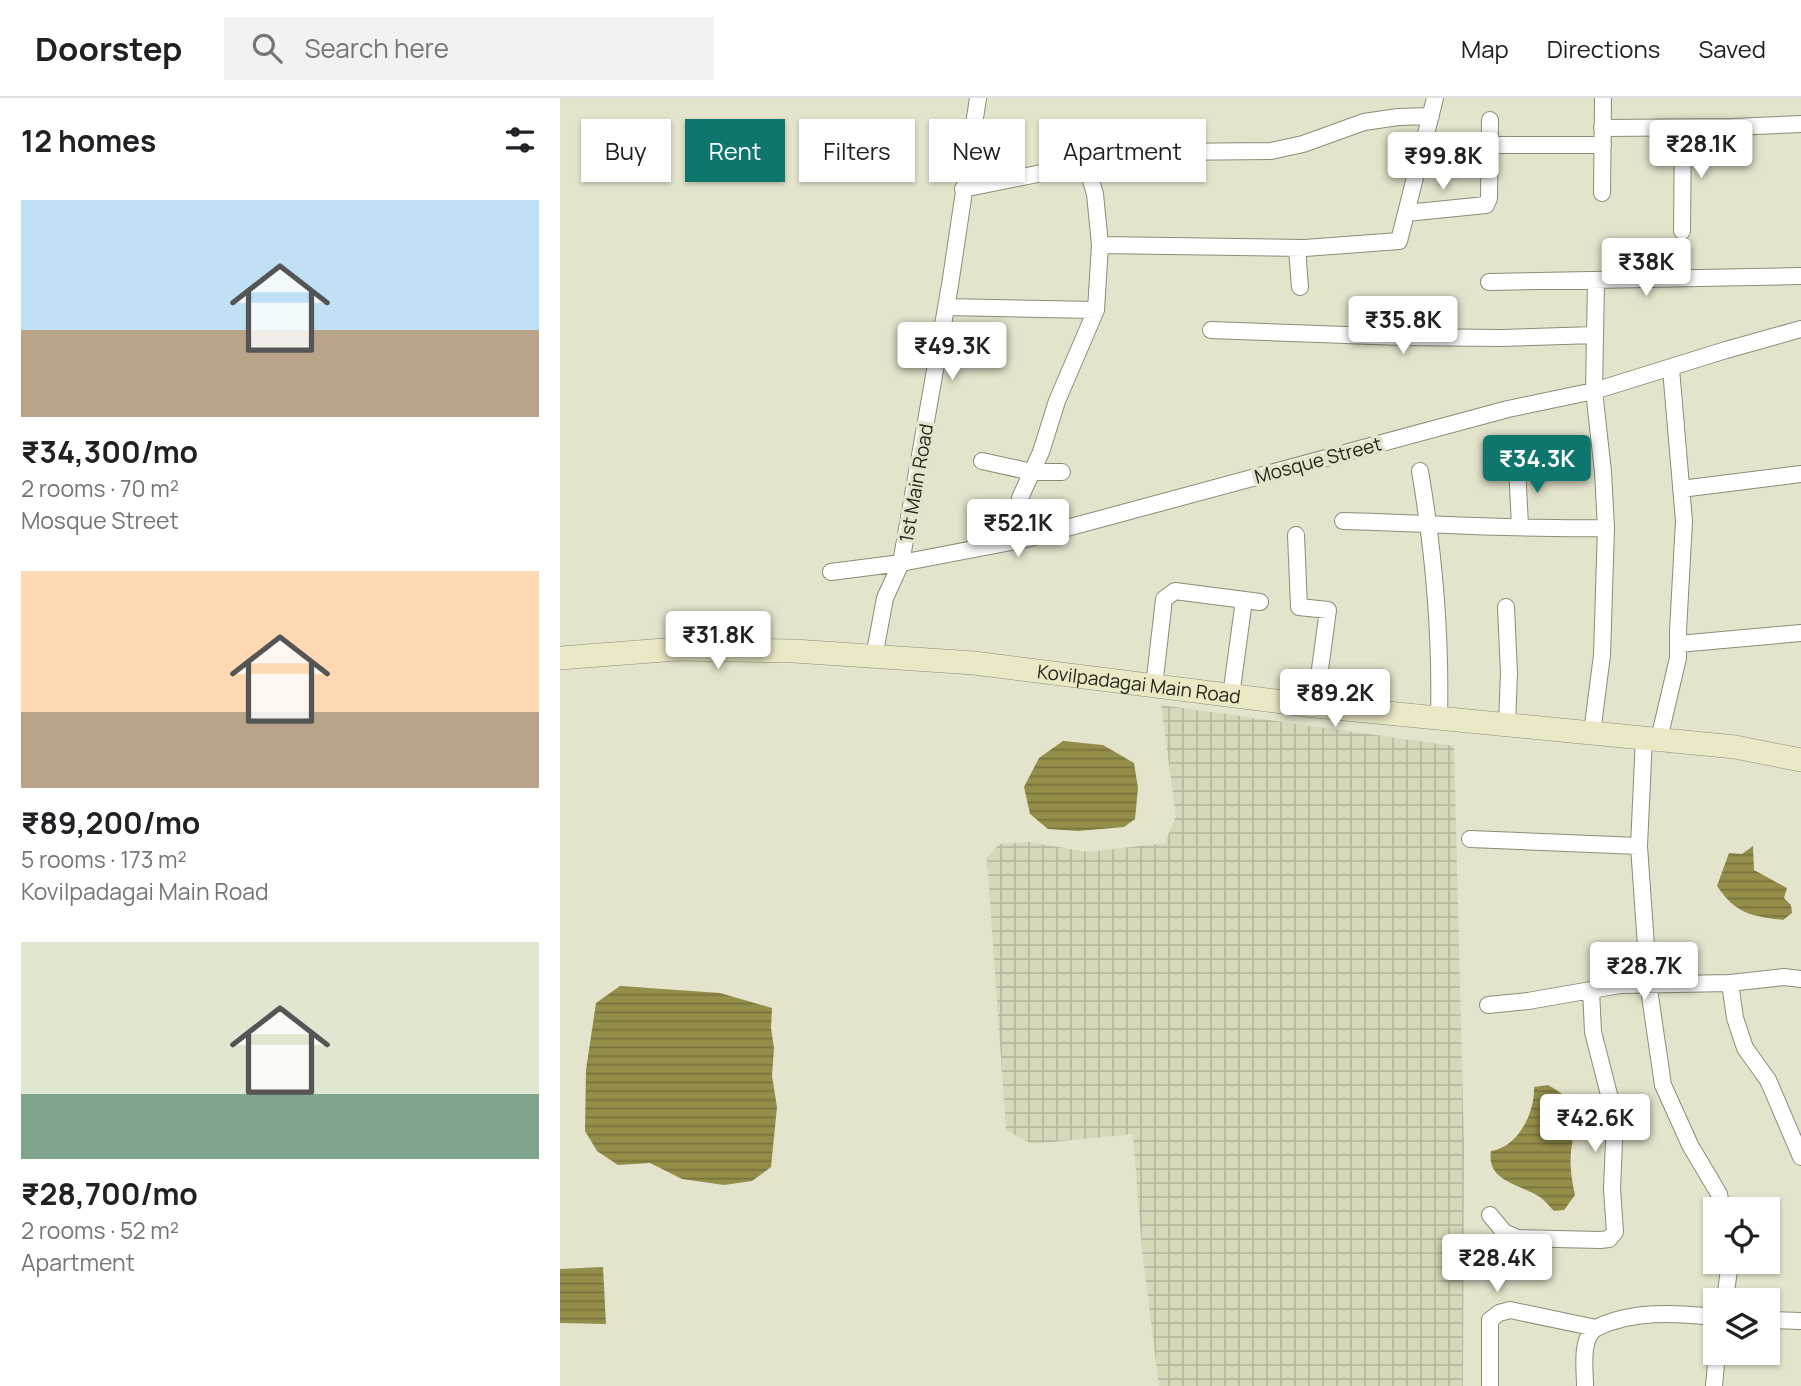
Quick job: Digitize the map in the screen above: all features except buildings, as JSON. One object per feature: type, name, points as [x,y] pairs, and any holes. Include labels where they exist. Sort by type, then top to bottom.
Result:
[{"type":"main road","name":"Kovilpadagai Main Road","points":[[560,658],[677,649],[794,650],[974,663],[1315,706],[1735,747],[1801,760]]},
{"type":"street","name":"1st Main Road","points":[[874,657],[885,598],[901,563],[946,307],[978,98]]},
{"type":"street","points":[[1100,246],[1297,248],[1399,241],[1435,98]]},
{"type":"street","points":[[1602,193],[1603,98]]},
{"type":"street","points":[[1206,152],[1271,151],[1303,144],[1364,122],[1431,116]]},
{"type":"street","points":[[1406,213],[1486,205],[1489,198],[1490,120]]},
{"type":"street","points":[[1602,128],[1801,124]]},
{"type":"street","points":[[1682,231],[1683,128]]},
{"type":"street","points":[[1490,145],[1602,145]]},
{"type":"street","points":[[963,190],[1039,174]]},
{"type":"street","points":[[1019,540],[1020,498],[1096,310],[1100,246],[1091,182]]},
{"type":"street","points":[[1297,248],[1300,288]]},
{"type":"street","points":[[1489,282],[1801,276]]},
{"type":"street","points":[[1592,733],[1602,655],[1606,528],[1594,391],[1596,281]]},
{"type":"street","points":[[946,307],[1096,310]]},
{"type":"street","points":[[1801,329],[1801,336]]},
{"type":"street","name":"Mosque Street","points":[[831,572],[901,563],[1019,540],[1508,409],[1594,391],[1801,329]]},
{"type":"street","points":[[1211,330],[1413,337],[1595,335]]},
{"type":"street","points":[[1671,369],[1684,521],[1678,658],[1672,691],[1651,739],[1639,846],[1649,983],[1663,1085],[1690,1145],[1720,1197]]},
{"type":"street","points":[[982,461],[1032,472],[1062,472]]},
{"type":"street","points":[[1517,466],[1520,526]]},
{"type":"street","points":[[1419,471],[1429,523],[1440,633],[1439,717]]},
{"type":"street","points":[[1681,489],[1801,474]]},
{"type":"street","points":[[1343,521],[1551,529],[1606,528]]},
{"type":"street","points":[[1296,535],[1299,607],[1328,610],[1315,706]]},
{"type":"street","points":[[1154,687],[1164,599],[1175,591],[1252,601],[1231,696]]},
{"type":"street","points":[[1507,607],[1507,723]]},
{"type":"street","points":[[1678,644],[1801,633]]},
{"type":"street","points":[[1470,839],[1639,846]]},
{"type":"street","points":[[1488,1005],[1649,983],[1730,983],[1784,977],[1801,979]]},
{"type":"street","points":[[1730,983],[1735,1018],[1745,1048],[1768,1080],[1801,1157]]},
{"type":"street","points":[[1490,1215],[1504,1232],[1517,1238],[1600,1240],[1609,1239],[1615,1232],[1612,1189],[1615,1118],[1593,1032],[1591,990]]},
{"type":"street","points":[[1490,1386],[1490,1320],[1499,1313],[1510,1310],[1596,1328]]},
{"type":"street","points":[[1585,1386],[1586,1339],[1596,1328],[1644,1315],[1703,1316]]},
{"type":"street","points":[[1780,1320],[1801,1321]]},
{"type":"street","points":[[1714,1386],[1716,1365]]},
{"type":"shaded area","points":[[1161,705],[1454,746],[1464,1145],[1463,1386],[1159,1386],[1142,1249],[1133,1134],[1032,1144],[1006,1130],[987,858],[999,844],[1029,842],[1088,852],[1165,843],[1176,816]]},
{"type":"shaded area","points":[[1063,741],[1103,745],[1134,763],[1138,788],[1135,819],[1124,827],[1078,831],[1048,829],[1030,814],[1024,787],[1039,758]]},
{"type":"shaded area","points":[[1753,846],[1754,870],[1787,888],[1784,898],[1791,905],[1792,913],[1783,920],[1745,912],[1731,903],[1717,886],[1729,853],[1742,854]]},
{"type":"shaded area","points":[[620,986],[720,993],[772,1008],[772,1076],[777,1107],[771,1167],[752,1181],[724,1185],[682,1179],[650,1163],[618,1165],[597,1151],[585,1131],[586,1070],[596,1003]]},
{"type":"shaded area","points":[[1548,1085],[1572,1103],[1576,1115],[1571,1151],[1575,1195],[1564,1210],[1554,1211],[1540,1197],[1499,1175],[1491,1161],[1491,1151],[1510,1143],[1523,1127],[1532,1107],[1534,1087]]},
{"type":"shaded area","points":[[603,1267],[606,1324],[560,1323],[560,1269]]}]
